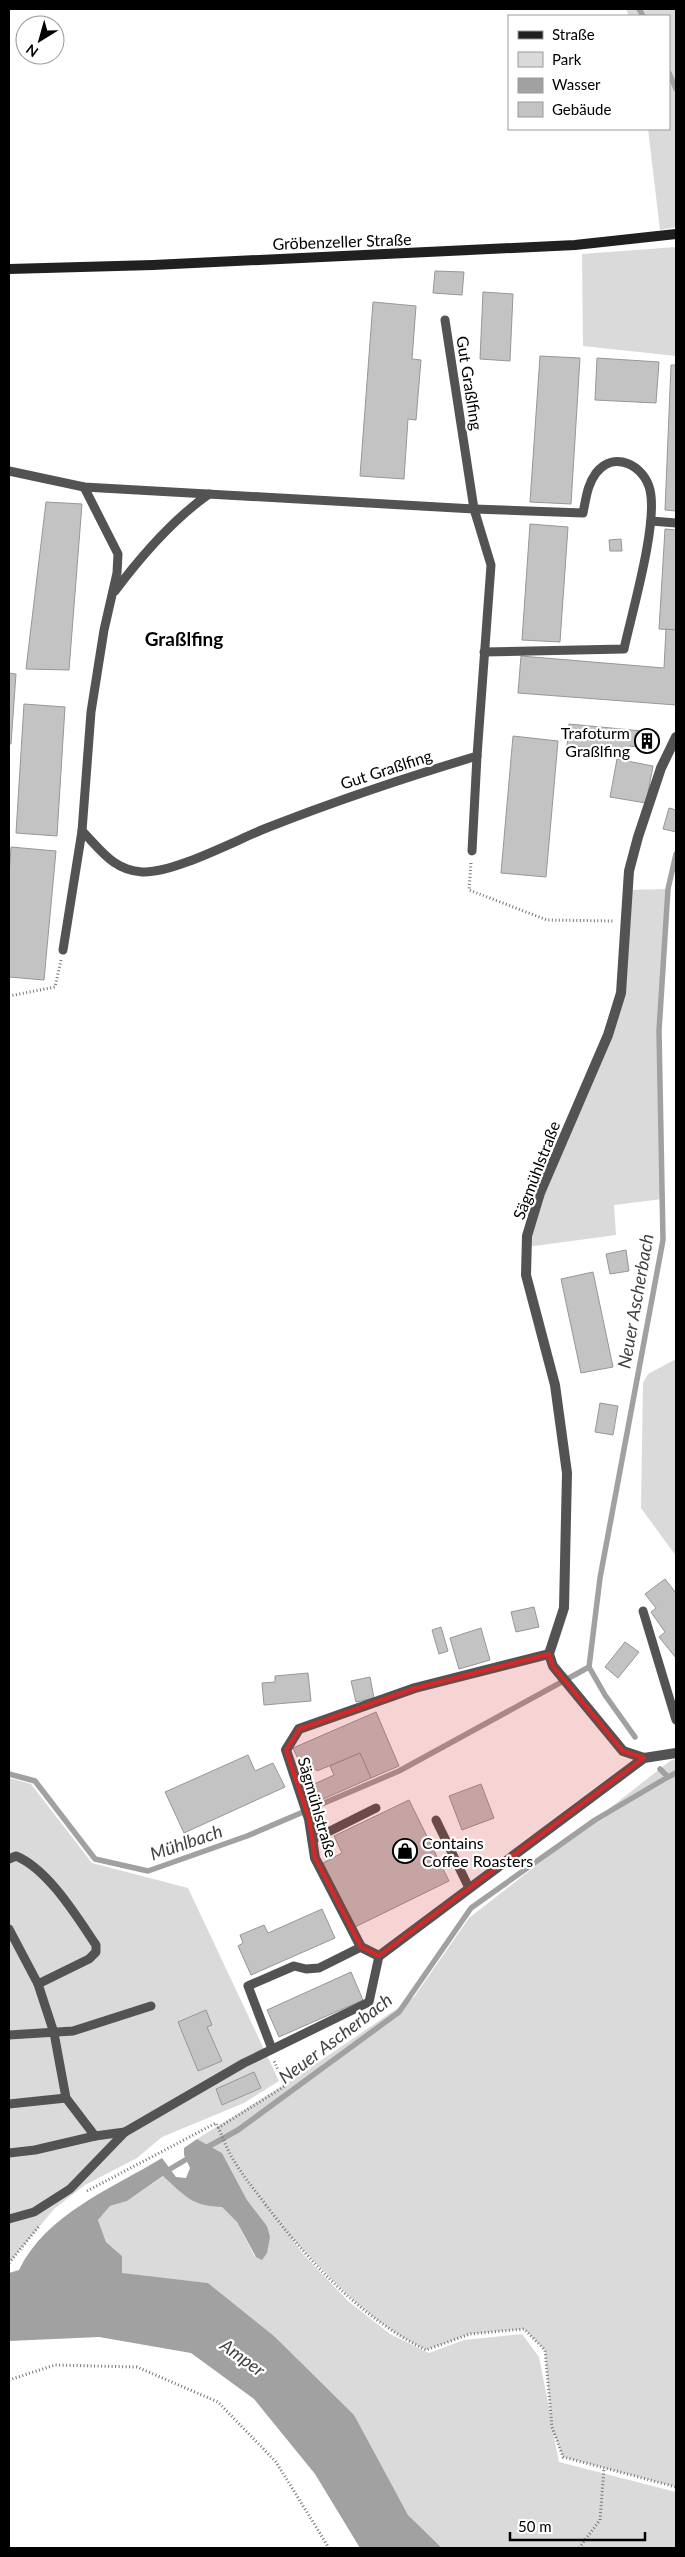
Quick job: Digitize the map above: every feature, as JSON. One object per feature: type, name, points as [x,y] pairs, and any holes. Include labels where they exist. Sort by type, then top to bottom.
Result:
[{"type":"street","name":"Gröbenzeller Straße","points":[[9,269],[480,250],[575,245],[676,234]]},
{"type":"street","name":"Sägmühlstraße","points":[[361,1947],[315,1858],[309,1819],[302,1804],[286,1750],[299,1729],[415,1688],[548,1654],[564,1608],[568,1473],[555,1385],[526,1276],[527,1236],[540,1193],[608,1035],[621,993],[627,921],[626,890],[638,837],[661,768],[676,737]]},
{"type":"street","points":[[548,1654],[553,1666],[623,1751],[644,1758],[676,1753]]},
{"type":"street","points":[[361,1947],[379,1956],[644,1758]]},
{"type":"lane","name":"Gut Graßlfing","points":[[82,831],[119,868],[142,872],[163,871],[375,786],[477,756],[491,564],[474,509],[445,320]]},
{"type":"lane","points":[[9,471],[84,487],[474,509],[582,513],[589,483],[596,472],[606,464],[617,461],[630,463],[643,474],[650,490],[651,521],[624,649],[484,652]]},
{"type":"lane","points":[[63,950],[82,831],[91,712],[104,630],[114,593],[118,554],[84,487]]},
{"type":"lane","points":[[114,593],[188,508],[209,494]]},
{"type":"lane","points":[[651,521],[676,523]]},
{"type":"lane","points":[[472,851],[477,756]]},
{"type":"lane","points":[[643,1611],[676,1720]]},
{"type":"lane","points":[[312,1840],[376,1808]]},
{"type":"lane","points":[[436,1820],[469,1888]]},
{"type":"lane","points":[[9,1859],[16,1856],[34,1866],[72,1910],[96,1945],[96,1952],[89,1959],[38,1984]]},
{"type":"lane","points":[[9,1929],[12,1943],[38,1984],[54,2034],[66,2098],[96,2136]]},
{"type":"lane","points":[[271,2050],[248,1986],[294,1966],[306,1969],[319,1968],[361,1947]]},
{"type":"lane","points":[[9,2219],[34,2212],[70,2188],[125,2132],[271,2050],[369,2002],[379,1956]]},
{"type":"lane","points":[[9,2035],[73,2032],[152,2006]]},
{"type":"lane","points":[[9,2104],[66,2098]]},
{"type":"lane","points":[[9,2153],[35,2150],[96,2136],[125,2132]]},
{"type":"path","points":[[472,851],[469,890],[547,920],[627,921]]},
{"type":"path","points":[[9,996],[55,987],[63,950]]},
{"type":"path","points":[[218,2128],[286,2086],[271,2050]]},
{"type":"path","points":[[79,2196],[216,2123],[246,2178],[286,2232],[356,2304],[402,2338],[426,2350],[470,2334],[524,2329],[545,2350],[552,2427],[563,2458],[676,2487]]},
{"type":"path","points":[[9,2262],[41,2224]]},
{"type":"path","points":[[9,2380],[55,2366],[137,2367],[218,2402],[276,2462],[329,2548]]},
{"type":"path","points":[[579,2548],[600,2520],[604,2468]]},
{"type":"highlighted area","points":[[549,1654],[553,1666],[623,1751],[644,1758],[379,1956],[361,1947],[315,1858],[309,1819],[286,1750],[299,1729],[415,1688]]},
{"type":"green space","points":[[626,9],[676,9],[676,227],[660,230],[648,130],[670,130],[670,15],[629,15]]},
{"type":"green space","points":[[676,247],[676,356],[583,346],[582,254]]},
{"type":"green space","points":[[668,889],[659,1031],[662,1199],[614,1205],[616,1235],[527,1247],[527,1236],[621,993],[626,890]]},
{"type":"green space","points":[[676,1359],[676,1556],[641,1508],[643,1383],[648,1374]]},
{"type":"green space","points":[[676,1759],[676,2487],[563,2457],[553,2432],[559,2462],[676,2492],[676,2548],[442,2548],[408,2515],[351,2413],[274,2336],[208,2283],[122,2274],[122,2256],[106,2242],[98,2220],[110,2206],[127,2201],[164,2176],[189,2199],[203,2205],[222,2207],[237,2222],[255,2257],[267,2226],[247,2200],[222,2153],[197,2139],[298,2076],[414,1997],[469,1918],[670,1761]],"holes":[[[289,2235],[352,2299],[386,2326],[426,2350],[470,2334],[524,2329],[545,2350],[551,2418],[539,2357],[522,2334],[464,2340],[429,2353],[390,2334],[348,2301],[302,2253]]]},
{"type":"green space","points":[[9,1778],[31,1784],[92,1863],[188,1888],[279,2081],[244,2103],[162,2137],[137,2158],[85,2185],[54,2209],[9,2263]]},
{"type":"water","name":"Amper","points":[[197,2139],[222,2153],[247,2200],[267,2226],[270,2237],[267,2253],[262,2260],[256,2257],[237,2222],[222,2207],[203,2205],[189,2199],[163,2176],[127,2201],[110,2206],[98,2220],[106,2242],[122,2256],[122,2273],[208,2283],[274,2336],[354,2415],[408,2515],[442,2548],[360,2548],[315,2474],[254,2399],[191,2353],[99,2337],[9,2341],[9,2273],[19,2270],[31,2250],[46,2233],[63,2218],[101,2192],[162,2158],[176,2177],[186,2178],[190,2168],[184,2155],[184,2148]]},
{"type":"building","points":[[435,271],[464,272],[462,295],[433,293]]},
{"type":"building","points":[[483,292],[513,294],[510,361],[480,359]]},
{"type":"building","points":[[373,302],[416,306],[412,359],[421,360],[416,420],[408,419],[404,479],[360,476]]},
{"type":"building","points":[[540,356],[580,358],[571,504],[530,502]]},
{"type":"building","points":[[597,358],[659,362],[656,403],[595,400]]},
{"type":"building","points":[[671,365],[676,365],[676,511],[665,510]]},
{"type":"building","points":[[46,502],[82,504],[69,670],[26,669]]},
{"type":"building","points":[[530,524],[568,527],[560,642],[522,640]]},
{"type":"building","points":[[665,529],[676,530],[676,630],[659,629]]},
{"type":"building","points":[[621,539],[622,551],[610,551],[609,540]]},
{"type":"building","points":[[666,629],[676,630],[676,705],[518,693],[521,656],[664,668]]},
{"type":"building","points":[[9,673],[16,674],[11,744],[9,744]]},
{"type":"building","points":[[24,704],[65,707],[57,836],[16,833]]},
{"type":"building","points":[[569,724],[642,731],[638,747],[629,746],[629,750],[567,746]]},
{"type":"building","name":"Trafoturm Graßlfing","points":[[642,731],[656,734],[653,750],[638,747]]},
{"type":"building","points":[[513,736],[558,741],[546,877],[501,873]]},
{"type":"building","points":[[617,759],[653,766],[646,803],[610,797]]},
{"type":"building","points":[[669,808],[676,810],[676,832],[663,829]]},
{"type":"building","points":[[11,847],[56,851],[44,980],[9,977],[9,876]]},
{"type":"building","points":[[626,1250],[629,1271],[610,1274],[606,1254]]},
{"type":"building","points":[[593,1272],[613,1367],[581,1373],[561,1279]]},
{"type":"building","points":[[600,1403],[618,1406],[613,1435],[595,1432]]},
{"type":"building","points":[[665,1579],[676,1593],[676,1658],[659,1637],[665,1632],[651,1612],[656,1608],[645,1594]]},
{"type":"building","points":[[534,1607],[539,1627],[516,1632],[511,1612]]},
{"type":"building","points":[[441,1627],[448,1651],[439,1654],[432,1630]]},
{"type":"building","points":[[481,1628],[490,1660],[459,1669],[450,1638]]},
{"type":"building","points":[[625,1642],[639,1652],[618,1678],[605,1667]]},
{"type":"building","points":[[308,1673],[311,1701],[264,1705],[262,1683],[275,1682],[275,1676]]},
{"type":"building","points":[[370,1677],[374,1698],[356,1702],[351,1681]]},
{"type":"building","points":[[376,1712],[399,1766],[371,1778],[360,1753],[305,1774],[293,1748]]},
{"type":"building","points":[[360,1753],[371,1778],[319,1801],[312,1785],[334,1775],[330,1766]]},
{"type":"building","points":[[248,1755],[255,1771],[273,1763],[285,1787],[184,1833],[165,1792]]},
{"type":"building","points":[[481,1784],[494,1818],[462,1830],[449,1796]]},
{"type":"building","points":[[409,1800],[449,1881],[355,1927],[323,1863],[342,1853],[334,1836]]},
{"type":"building","points":[[322,1909],[335,1938],[251,1975],[238,1946],[243,1943],[240,1935],[264,1925],[268,1933]]},
{"type":"building","points":[[351,1972],[363,2000],[279,2037],[267,2010]]},
{"type":"building","points":[[206,2010],[212,2025],[207,2027],[222,2061],[198,2071],[178,2022]]},
{"type":"building","points":[[254,2072],[261,2088],[222,2105],[216,2089]]},
{"type":"waterway","name":"Neuer Ascherbach","points":[[639,9],[642,15]]},
{"type":"waterway","name":"Neuer Ascherbach","points":[[670,75],[676,89]]},
{"type":"waterway","name":"Neuer Ascherbach","points":[[635,1737],[605,1695],[589,1667],[600,1578],[663,1240],[659,1031],[668,889],[676,854]]},
{"type":"waterway","name":"Mühlbach","points":[[9,1774],[35,1781],[95,1859],[148,1871],[247,1836],[399,1771],[589,1667]]},
{"type":"waterway","name":"Neuer Ascherbach","points":[[204,2149],[238,2130],[399,2012],[471,1908],[595,1820],[668,1777],[660,1769]]},
{"type":"waterway","points":[[668,1777],[676,1773]]},
{"type":"waterway","name":"Neuer Ascherbach","points":[[165,2172],[192,2156]]},
{"type":"place","name":"Trafoturm Graßlfing","points":[[647,741]]},
{"type":"place","name":"Contains Coffee Roasters","points":[[405,1851]]},
{"type":"district","name":"Graßlfing","points":[[184,638]]}]
